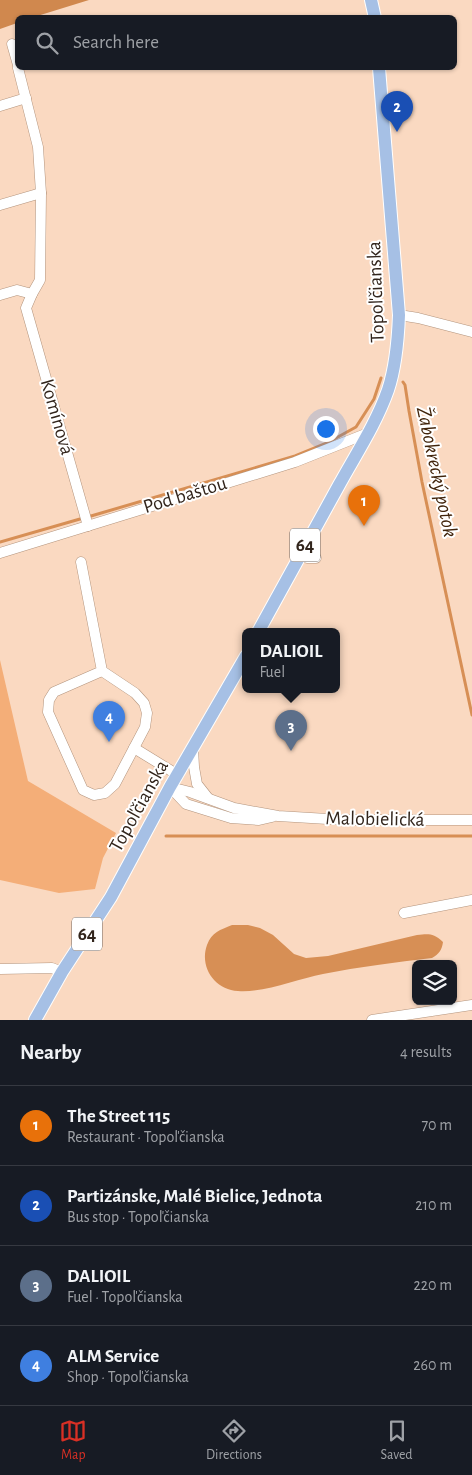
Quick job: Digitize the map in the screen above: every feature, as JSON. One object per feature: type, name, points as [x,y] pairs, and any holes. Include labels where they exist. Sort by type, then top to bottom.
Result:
[{"type":"main road","points":[[371,0],[374,15]]},
{"type":"main road","name":"Topoľčianska","points":[[260,628],[368,433],[383,403],[393,373],[397,349],[399,315],[379,70]]},
{"type":"main road","name":"Topoľčianska","points":[[62,972],[111,896],[170,787],[242,663]]},
{"type":"main road","name":"64","points":[[34,1020],[62,972]]},
{"type":"street","points":[[12,44],[15,55]]},
{"type":"street","points":[[0,295],[17,290],[32,294],[40,280],[41,193],[38,147],[19,70]]},
{"type":"street","points":[[0,106],[26,98]]},
{"type":"street","points":[[0,205],[41,193]]},
{"type":"street","name":"Komínová","points":[[32,294],[26,308],[88,526]]},
{"type":"street","points":[[399,315],[472,332]]},
{"type":"street","name":"Pod baštou","points":[[0,553],[295,462],[368,433]]},
{"type":"street","points":[[300,555],[307,558],[316,558]]},
{"type":"street","points":[[81,562],[102,672],[135,693],[144,703],[147,713],[146,727],[115,784],[105,793],[94,795],[83,790],[48,712],[49,700],[54,692],[102,672]]},
{"type":"street","points":[[134,748],[178,775]]},
{"type":"street","points":[[193,748],[197,784],[208,799]]},
{"type":"street","name":"Malobielická","points":[[170,787],[234,808],[278,816],[344,820],[472,820]]},
{"type":"street","name":"Malobielická","points":[[170,787],[186,804],[231,818],[260,820],[278,816]]},
{"type":"street","points":[[404,914],[472,900]]},
{"type":"street","points":[[0,969],[52,968],[62,972]]},
{"type":"street","points":[[372,1020],[409,1017],[472,1005]]},
{"type":"shaded area","points":[[0,0],[89,0],[40,15],[15,15],[15,24],[0,29]]},
{"type":"shaded area","points":[[0,660],[28,781],[116,833],[103,858],[95,889],[59,893],[0,880]]},
{"type":"shaded area","points":[[232,925],[248,925],[260,928],[273,935],[294,954],[306,958],[328,956],[425,934],[436,937],[443,942],[440,952],[432,958],[350,969],[259,990],[238,991],[230,990],[216,982],[207,969],[205,961],[207,945],[211,937]]},
{"type":"waterway","name":"Žabokrecký potok","points":[[91,516],[295,456],[327,443],[356,427],[374,399],[381,378]]},
{"type":"waterway","name":"Žabokrecký potok","points":[[403,382],[422,482],[472,715]]},
{"type":"waterway","name":"Žabokrecký potok","points":[[0,542],[80,519]]},
{"type":"waterway","points":[[166,836],[472,836]]},
{"type":"place","name":"Partizánske, Malé Bielice, Jednota","points":[[397,132]]},
{"type":"place","name":"The Street 115","points":[[364,526]]},
{"type":"place","name":"ALM Service","points":[[109,742]]},
{"type":"place","name":"DALIOIL","points":[[291,751]]}]
